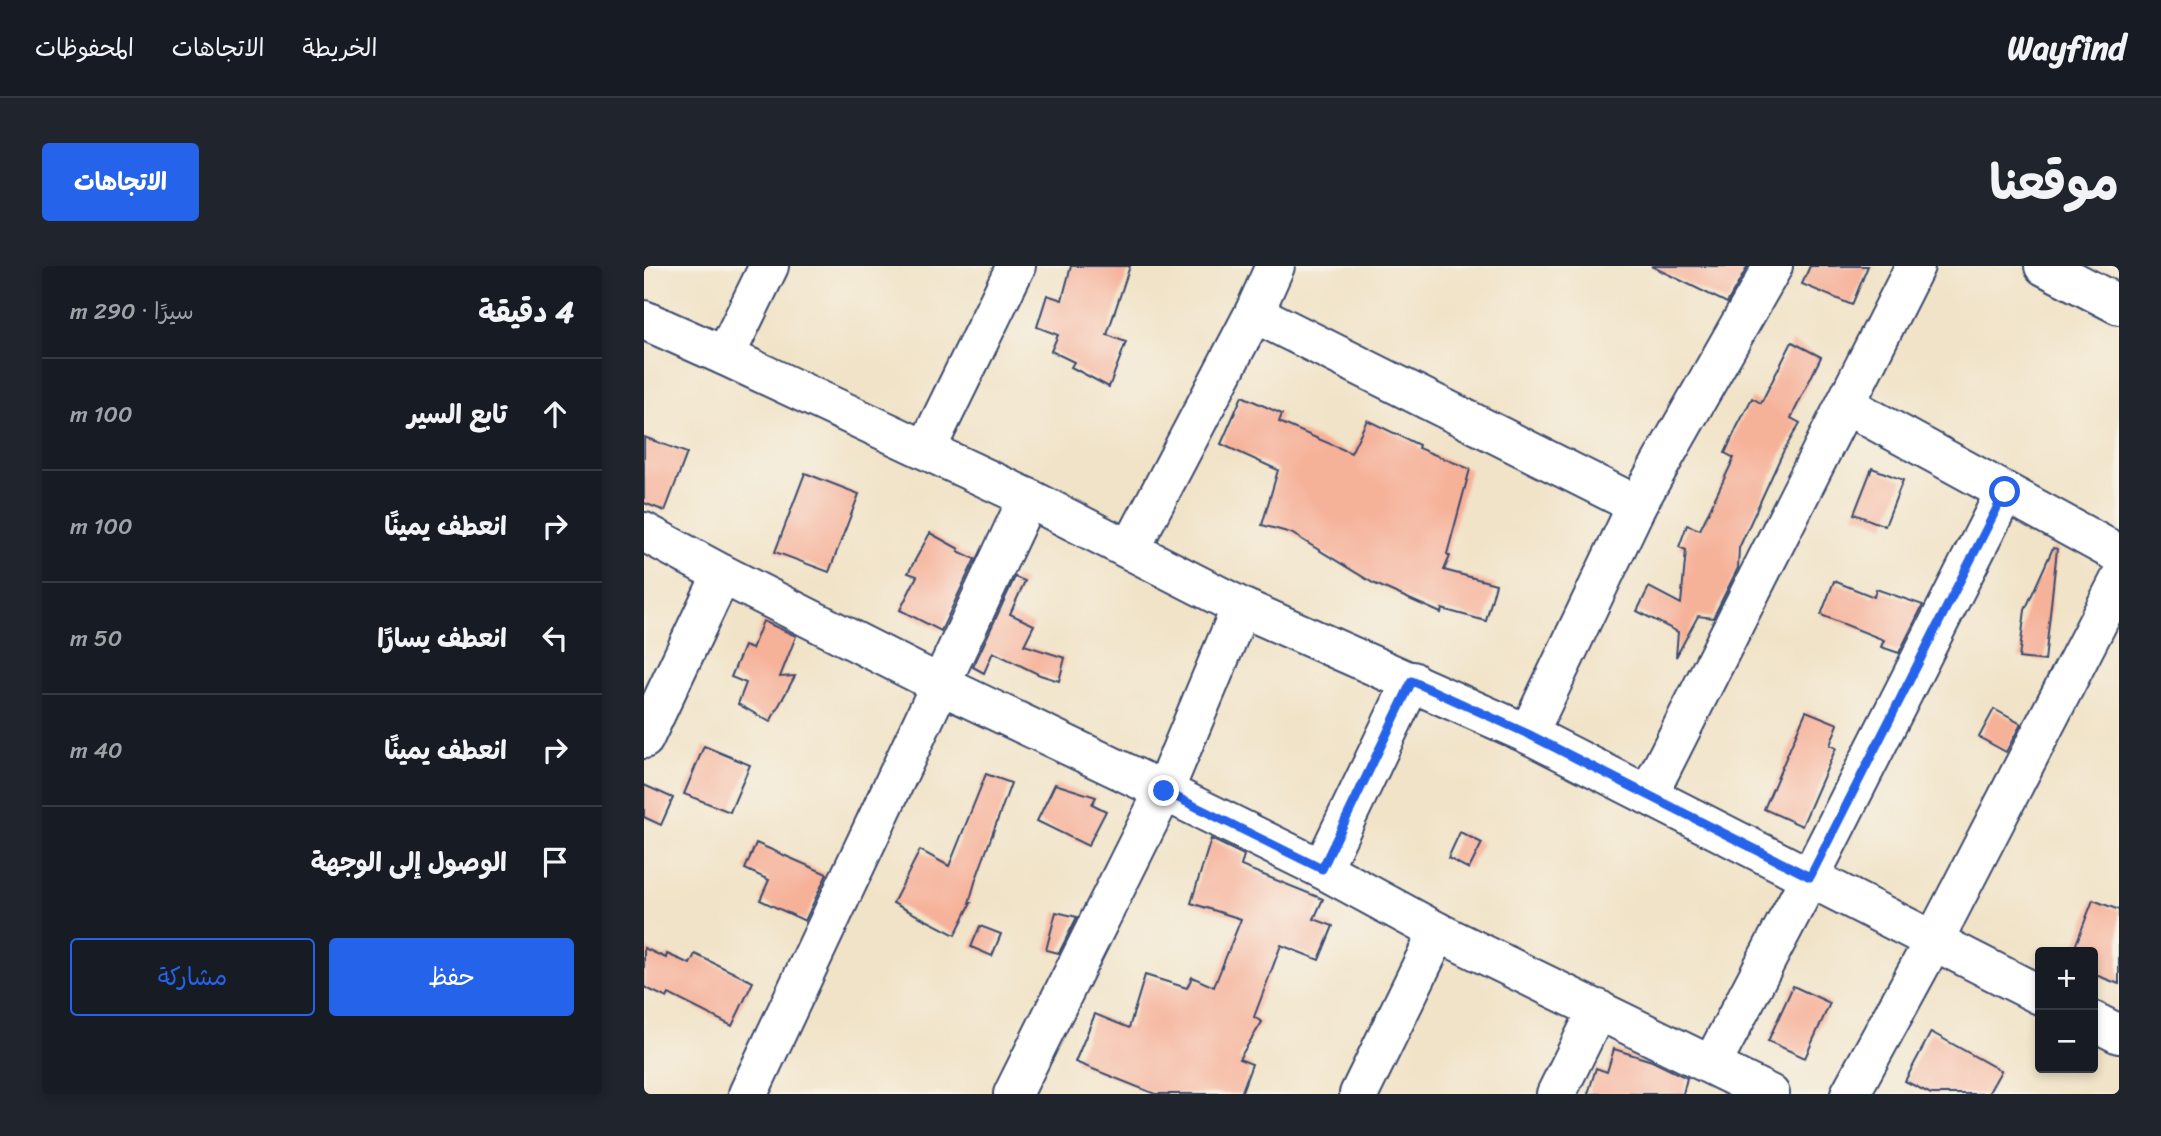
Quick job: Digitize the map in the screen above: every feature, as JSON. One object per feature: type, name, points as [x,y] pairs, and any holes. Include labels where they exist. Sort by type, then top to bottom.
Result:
[{"type":"street","points":[[725,356],[769,266]]},
{"type":"street","points":[[926,450],[1016,266]]},
{"type":"street","points":[[1129,550],[1254,313],[1275,266]]},
{"type":"street","points":[[1528,734],[1637,505],[1773,266]]},
{"type":"street","points":[[1648,794],[1915,266]]},
{"type":"street","points":[[2044,266],[2115,293]]},
{"type":"street","points":[[1254,313],[1637,505]]},
{"type":"street","points":[[644,320],[1028,498],[1241,607],[1528,734],[2035,993]]},
{"type":"street","points":[[1846,405],[2119,554]]},
{"type":"street","points":[[1712,1064],[2005,492]]},
{"type":"street","points":[[748,1094],[1028,498]]},
{"type":"street","points":[[644,532],[941,685],[1164,791],[1322,869],[1438,932],[1770,1094]]},
{"type":"street","points":[[644,739],[722,574]]},
{"type":"street","points":[[1850,1094],[1933,942],[2119,580]]},
{"type":"street","points":[[1013,1094],[1164,791],[1241,607]]},
{"type":"street","points":[[1322,869],[1412,681]]},
{"type":"street","points":[[1359,1094],[1438,932]]},
{"type":"street","points":[[1556,1094],[1598,1009]]},
{"type":"street","points":[[2098,1024],[2119,1034]]},
{"type":"building","points":[[1071,266],[1130,266],[1107,335],[1126,342],[1109,387],[1071,367],[1074,362],[1051,351],[1058,335],[1037,327],[1047,295],[1062,300]]},
{"type":"building","points":[[1651,266],[1748,266],[1727,303]]},
{"type":"building","points":[[1810,266],[1868,266],[1852,305],[1802,284]]},
{"type":"building","points":[[1792,342],[1821,357],[1791,418],[1800,423],[1783,452],[1739,548],[1738,568],[1713,618],[1698,616],[1676,657],[1678,632],[1637,611],[1649,587],[1681,604],[1686,550],[1679,547],[1687,525],[1700,530],[1734,458],[1725,453],[1737,427],[1752,398],[1761,403]]},
{"type":"building","points":[[1242,396],[1282,414],[1279,422],[1351,453],[1367,420],[1419,445],[1418,448],[1470,469],[1447,554],[1450,556],[1444,570],[1496,584],[1486,621],[1442,609],[1441,613],[1373,583],[1291,533],[1262,525],[1278,470],[1221,444]]},
{"type":"building","points":[[644,437],[687,453],[665,511],[644,503]]},
{"type":"building","points":[[1872,468],[1903,480],[1885,526],[1854,514]]},
{"type":"building","points":[[805,473],[859,494],[829,572],[775,552]]},
{"type":"building","points":[[930,533],[975,559],[941,631],[900,610],[917,576],[908,573]]},
{"type":"building","points":[[2053,548],[2057,549],[2045,661],[2019,658],[2025,610]]},
{"type":"building","points":[[1015,577],[1025,581],[1010,614],[1034,625],[1024,645],[1065,658],[1059,681],[1040,675],[993,652],[984,673],[973,667]]},
{"type":"building","points":[[1834,581],[1874,597],[1876,589],[1923,605],[1899,653],[1881,647],[1884,640],[1821,615]]},
{"type":"building","points":[[763,621],[796,636],[780,677],[795,676],[770,722],[738,704],[746,683],[731,677],[744,646],[752,649]]},
{"type":"building","points":[[1994,709],[2021,724],[2006,752],[1979,737]]},
{"type":"building","points":[[1806,711],[1838,724],[1830,745],[1836,748],[1802,826],[1764,809]]},
{"type":"building","points":[[704,746],[750,765],[730,812],[684,794]]},
{"type":"building","points":[[986,774],[1011,783],[976,879],[971,903],[955,935],[893,903],[920,850],[949,866]]},
{"type":"building","points":[[1055,784],[1096,797],[1092,804],[1106,811],[1088,846],[1037,821]]},
{"type":"building","points":[[644,785],[673,798],[661,825],[644,817]]},
{"type":"building","points":[[1460,832],[1482,843],[1469,869],[1448,858]]},
{"type":"building","points":[[1211,839],[1244,855],[1241,866],[1323,899],[1314,919],[1333,926],[1319,960],[1281,945],[1254,1017],[1262,1022],[1239,1059],[1252,1064],[1241,1094],[1155,1094],[1075,1062],[1095,1014],[1129,1028],[1145,975],[1187,988],[1192,977],[1214,987],[1241,919],[1191,903]]},
{"type":"building","points":[[756,843],[827,874],[805,921],[760,900],[769,880],[745,869]]},
{"type":"building","points":[[2093,900],[2119,910],[2119,984],[2098,976],[2098,947],[2075,947]]},
{"type":"building","points":[[1056,912],[1077,917],[1059,953],[1046,950]]},
{"type":"building","points":[[980,926],[1001,934],[992,956],[971,947]]},
{"type":"building","points":[[644,948],[666,958],[667,954],[690,964],[695,954],[753,982],[732,1026],[669,994],[667,998],[644,987]]},
{"type":"building","points":[[1793,986],[1830,1003],[1805,1058],[1768,1041]]},
{"type":"building","points":[[1931,1032],[2001,1071],[1988,1094],[1931,1094],[1905,1081]]},
{"type":"building","points":[[1614,1049],[1652,1061],[1687,1078],[1683,1094],[1588,1094],[1596,1068],[1607,1072]]},
{"type":"route","points":[[1164,791],[1322,869],[1412,681],[1528,734],[1810,877],[2005,492]]}]
